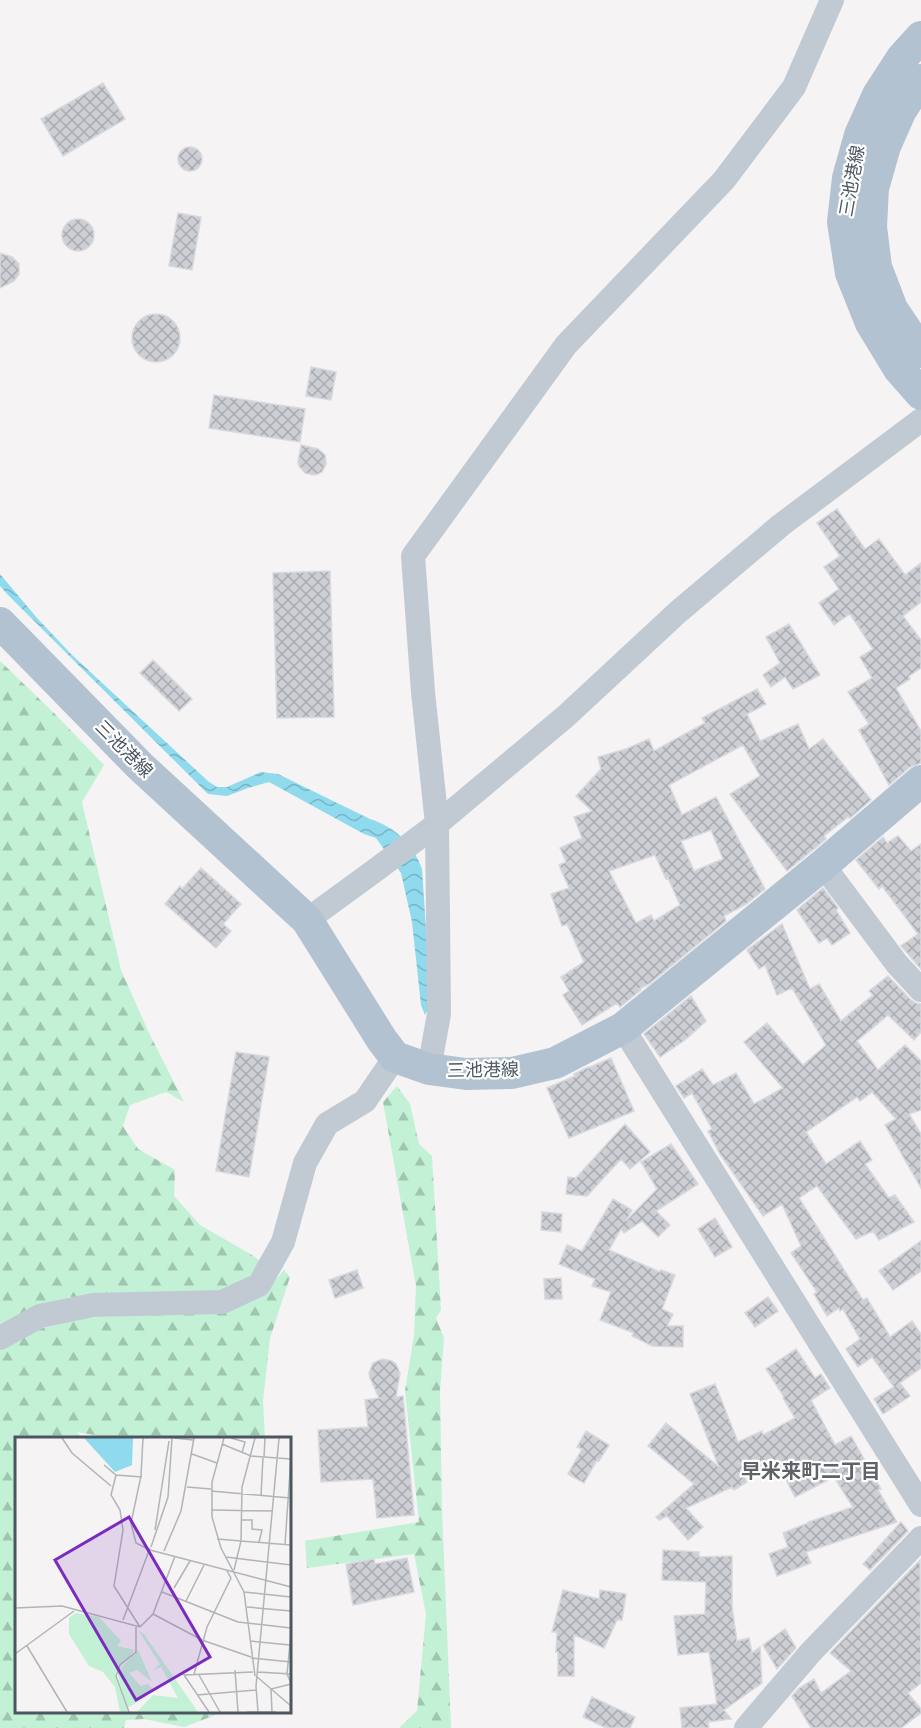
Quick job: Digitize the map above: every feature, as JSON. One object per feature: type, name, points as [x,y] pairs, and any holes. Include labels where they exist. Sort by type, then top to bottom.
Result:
[{"type":"main road","name":"三池港線","points":[[921,37],[902,58],[878,95],[860,135],[848,178],[843,222],[851,273],[871,323],[899,369],[921,394]]},
{"type":"main road","name":"三池港線","points":[[921,80],[901,110],[885,146],[873,188],[871,227],[876,267],[892,309],[921,352]]},
{"type":"main road","name":"三池港線","points":[[0,622],[140,766],[307,920],[395,1057],[429,1069],[466,1074],[512,1073],[555,1063],[623,1028],[823,866],[921,781]]},
{"type":"street","points":[[429,1069],[439,1014],[437,824],[423,692],[413,556],[566,345],[724,180],[794,87],[832,0]]},
{"type":"street","points":[[307,920],[437,824],[566,716],[678,612],[780,525],[921,420]]},
{"type":"street","points":[[823,866],[897,963],[921,990]]},
{"type":"street","points":[[623,1028],[921,1505]]},
{"type":"street","points":[[0,1338],[40,1316],[93,1305],[222,1302],[259,1285],[284,1242],[305,1163],[327,1124],[365,1101],[395,1057]]},
{"type":"street","points":[[746,1728],[811,1652],[921,1538]]},
{"type":"green space","points":[[0,661],[104,765],[82,802],[121,970],[149,1033],[184,1102],[166,1092],[130,1105],[123,1126],[138,1149],[175,1170],[174,1196],[200,1225],[263,1263],[242,1283],[218,1294],[70,1297],[33,1308],[0,1324]]},
{"type":"green space","points":[[397,1086],[410,1104],[419,1144],[432,1156],[441,1310],[436,1318],[444,1338],[440,1391],[442,1510],[451,1728],[399,1728],[417,1711],[426,1614],[414,1554],[307,1568],[305,1541],[419,1522],[405,1391],[414,1335],[416,1286],[383,1102]]},
{"type":"green space","points":[[284,1270],[290,1277],[270,1338],[263,1401],[265,1437],[106,1437],[77,1432],[81,1437],[15,1437],[15,1713],[221,1713],[184,1727],[144,1719],[126,1720],[124,1728],[0,1728],[0,1351],[28,1332],[81,1318],[160,1314],[268,1289]]},
{"type":"water","points":[[0,574],[72,655],[209,782],[217,787],[227,787],[261,772],[278,774],[379,822],[408,844],[422,869],[431,1004],[425,1015],[421,1005],[412,922],[401,873],[376,838],[364,834],[269,782],[227,796],[208,794],[8,595],[0,586]]},
{"type":"building","points":[[103,83],[125,119],[63,156],[41,119]]},
{"type":"building","points":[[190,147],[199,150],[202,159],[199,168],[190,171],[181,168],[178,159],[181,150]]},
{"type":"building","points":[[178,213],[201,217],[192,270],[169,266]]},
{"type":"building","points":[[78,219],[89,224],[94,235],[89,246],[78,251],[67,246],[62,235],[67,224]]},
{"type":"building","points":[[0,253],[12,257],[19,264],[19,274],[14,281],[0,288]]},
{"type":"building","points":[[156,314],[173,321],[180,338],[173,355],[156,362],[139,355],[132,338],[139,321]]},
{"type":"building","points":[[311,367],[336,372],[331,400],[306,396]]},
{"type":"building","points":[[214,395],[305,409],[300,442],[209,428]]},
{"type":"building","points":[[301,445],[318,449],[325,455],[326,464],[322,472],[314,475],[305,473],[299,466]]},
{"type":"building","points":[[837,509],[865,549],[879,539],[905,575],[921,563],[921,602],[903,616],[921,640],[921,668],[896,688],[921,731],[921,763],[910,767],[889,785],[859,730],[869,724],[848,692],[872,678],[860,657],[873,649],[850,614],[834,625],[819,603],[839,589],[824,567],[840,556],[817,523]]},
{"type":"building","points":[[330,571],[334,717],[277,718],[273,573]]},
{"type":"building","points":[[789,624],[820,675],[793,689],[785,677],[771,687],[763,675],[780,663],[766,637]]},
{"type":"building","points":[[153,660],[192,699],[179,711],[140,673]]},
{"type":"building","points":[[757,689],[766,704],[747,714],[760,741],[798,724],[809,749],[823,739],[871,800],[824,836],[826,839],[787,871],[730,794],[760,776],[743,745],[669,785],[682,815],[716,797],[765,889],[746,904],[724,916],[726,921],[649,984],[639,989],[641,990],[620,1007],[617,1003],[582,1025],[563,995],[569,991],[561,977],[584,962],[567,924],[562,926],[551,894],[569,888],[559,865],[566,862],[560,848],[582,838],[574,817],[592,811],[576,796],[601,769],[598,757],[649,739],[654,751],[705,723],[702,718]],"holes":[[[711,830],[723,859],[694,871],[681,841]],[[655,855],[680,905],[654,921],[651,915],[636,923],[609,871]]]},
{"type":"building","points":[[898,836],[911,851],[921,844],[921,969],[901,946],[918,934],[882,886],[879,889],[856,860],[883,837],[887,843]]},
{"type":"building","points":[[201,868],[241,904],[223,924],[231,931],[216,948],[165,904],[180,886],[182,889]]},
{"type":"building","points":[[823,888],[838,908],[836,910],[850,933],[832,945],[827,938],[819,943],[797,910]]},
{"type":"building","points":[[782,924],[810,989],[819,984],[841,1021],[873,995],[869,991],[888,976],[911,1000],[921,1004],[921,1032],[914,1040],[888,1015],[857,1041],[878,1070],[905,1045],[921,1061],[921,1110],[909,1114],[921,1134],[921,1188],[885,1125],[896,1119],[872,1092],[860,1101],[857,1097],[806,1132],[826,1164],[860,1141],[872,1160],[865,1164],[889,1198],[895,1195],[914,1222],[879,1240],[873,1231],[856,1239],[817,1186],[799,1198],[863,1300],[867,1298],[890,1337],[912,1321],[921,1334],[921,1368],[900,1383],[910,1396],[883,1414],[874,1399],[894,1387],[872,1357],[858,1367],[846,1349],[860,1339],[843,1309],[840,1311],[839,1308],[827,1316],[814,1294],[817,1292],[791,1253],[801,1246],[782,1204],[763,1216],[720,1154],[708,1131],[712,1129],[692,1093],[684,1098],[676,1086],[702,1069],[713,1085],[736,1073],[754,1104],[783,1088],[744,1042],[767,1023],[803,1065],[826,1045],[792,988],[777,995],[765,965],[759,969],[747,950]]},
{"type":"building","points":[[691,996],[706,1021],[685,1040],[660,1057],[644,1034]]},
{"type":"building","points":[[236,1052],[269,1057],[249,1177],[216,1171]]},
{"type":"building","points":[[611,1058],[634,1111],[569,1138],[547,1088]]},
{"type":"building","points":[[625,1124],[650,1152],[630,1169],[621,1159],[587,1196],[566,1194],[568,1177],[576,1178]]},
{"type":"building","points":[[671,1144],[698,1184],[656,1211],[670,1225],[658,1237],[642,1221],[624,1233],[621,1229],[609,1250],[660,1272],[661,1270],[675,1275],[662,1309],[673,1314],[667,1326],[683,1326],[683,1347],[652,1346],[632,1336],[634,1333],[600,1320],[611,1292],[592,1286],[595,1279],[559,1264],[567,1245],[582,1251],[613,1199],[632,1210],[626,1221],[657,1189],[641,1162]]},
{"type":"building","points":[[542,1212],[562,1214],[561,1232],[541,1230]]},
{"type":"building","points":[[715,1218],[732,1247],[715,1257],[698,1229]]},
{"type":"building","points":[[921,1241],[921,1271],[893,1290],[879,1271]]},
{"type":"building","points":[[357,1270],[363,1288],[335,1298],[329,1280]]},
{"type":"building","points":[[561,1278],[562,1299],[545,1299],[544,1279]]},
{"type":"building","points":[[768,1297],[778,1311],[755,1327],[745,1313]]},
{"type":"building","points":[[796,1349],[815,1378],[821,1374],[830,1388],[811,1400],[835,1445],[851,1436],[897,1522],[806,1552],[811,1563],[777,1576],[769,1554],[788,1547],[783,1533],[853,1507],[834,1477],[795,1497],[778,1464],[745,1478],[747,1482],[734,1490],[732,1487],[686,1508],[703,1527],[688,1540],[667,1516],[659,1520],[656,1517],[694,1484],[648,1446],[666,1423],[719,1467],[690,1394],[715,1384],[738,1442],[762,1431],[763,1435],[795,1418],[766,1369]]},
{"type":"building","points":[[382,1359],[396,1364],[400,1373],[396,1397],[403,1396],[414,1515],[377,1518],[373,1479],[321,1482],[318,1430],[368,1427],[365,1400],[379,1398],[369,1373],[373,1363]]},
{"type":"building","points":[[586,1431],[609,1445],[584,1483],[568,1474],[582,1449],[577,1447]]},
{"type":"building","points":[[901,1522],[908,1531],[870,1570],[863,1564]]},
{"type":"building","points":[[663,1550],[699,1552],[699,1557],[732,1556],[732,1607],[737,1641],[749,1638],[752,1653],[760,1647],[762,1683],[724,1710],[731,1719],[708,1722],[709,1728],[682,1728],[680,1708],[717,1704],[709,1652],[678,1655],[674,1616],[705,1614],[706,1582],[662,1580]]},
{"type":"building","points":[[407,1558],[414,1592],[353,1605],[346,1564],[374,1559],[375,1564]]},
{"type":"building","points":[[920,1560],[921,1683],[908,1693],[921,1709],[921,1713],[901,1728],[811,1728],[792,1696],[799,1688],[814,1679],[821,1693],[851,1671],[830,1653]]},
{"type":"building","points":[[563,1590],[599,1599],[600,1590],[626,1594],[622,1620],[617,1620],[604,1648],[574,1635],[574,1676],[558,1676],[557,1632],[552,1632]]},
{"type":"building","points":[[785,1629],[796,1648],[777,1669],[763,1645]]},
{"type":"building","points":[[592,1697],[635,1717],[630,1728],[606,1728],[583,1717]]},
{"type":"district","name":"早米来町二丁目","points":[[811,1471]]}]
